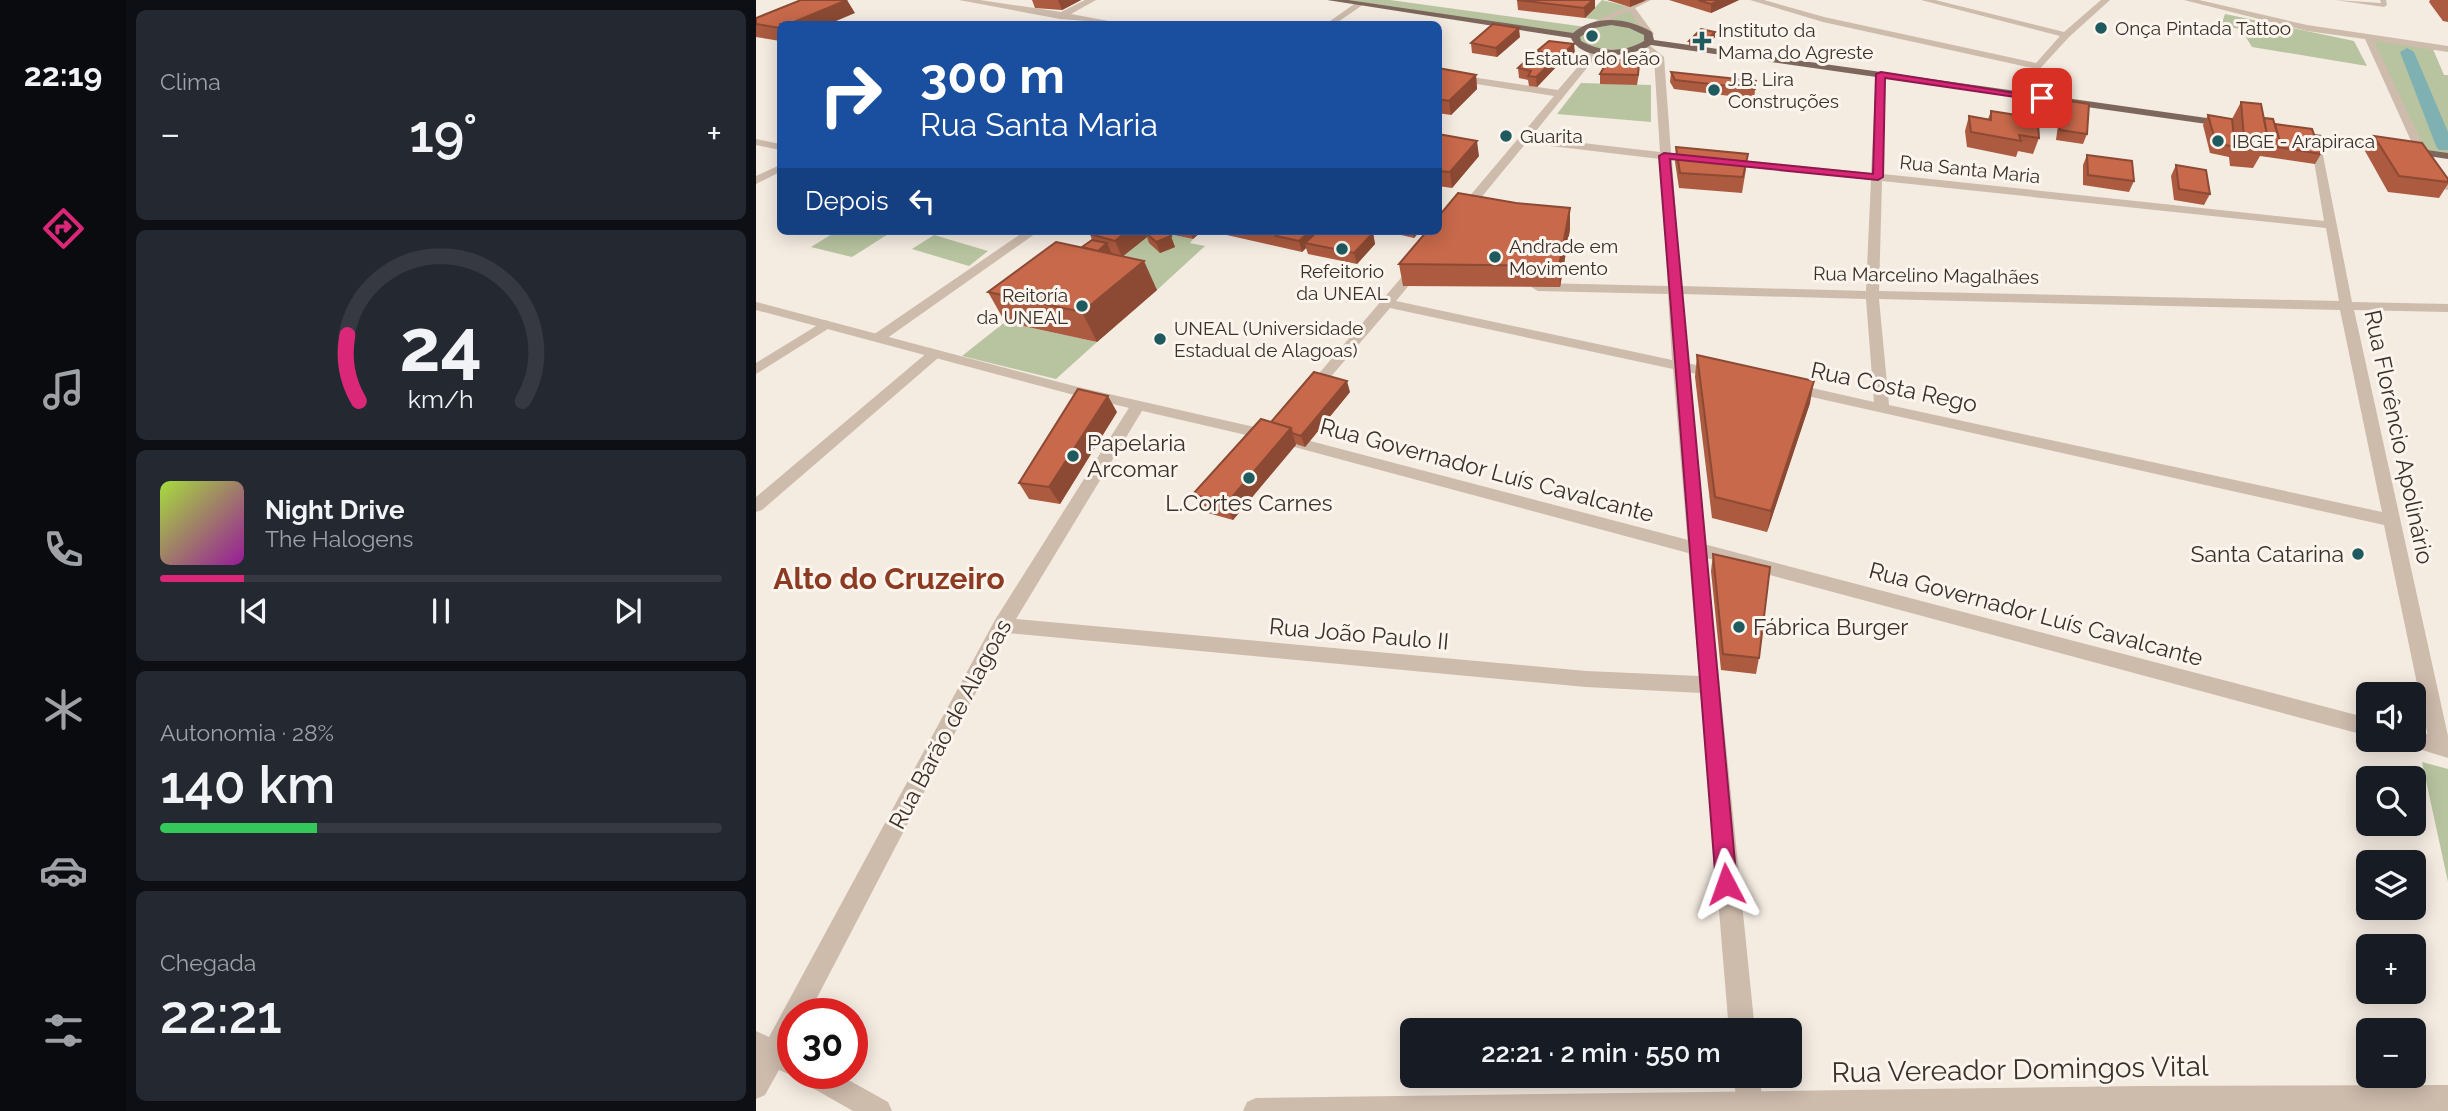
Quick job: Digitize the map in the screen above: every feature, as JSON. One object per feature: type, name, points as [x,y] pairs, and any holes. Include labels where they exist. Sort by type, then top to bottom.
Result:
[{"type":"main road","points":[[1331,0],[1575,36],[1588,27]]},
{"type":"main road","points":[[1385,0],[1588,27],[1602,24],[1631,25],[1651,45]]},
{"type":"main road","points":[[1575,36],[1577,42],[1596,51],[1618,53],[1651,45],[1674,46],[2233,125]]},
{"type":"main road","points":[[2288,133],[2448,156]]},
{"type":"street","points":[[963,0],[1101,21]]},
{"type":"street","points":[[1051,21],[1092,0]]},
{"type":"street","points":[[1588,27],[1625,5],[1647,0]]},
{"type":"street","points":[[1754,0],[1823,19],[2036,66]]},
{"type":"street","points":[[1925,0],[2066,35]]},
{"type":"street","points":[[2014,94],[2066,35],[2106,0]]},
{"type":"street","points":[[2188,0],[2370,39],[2448,49]]},
{"type":"street","points":[[1335,21],[1360,4]]},
{"type":"street","points":[[1625,5],[1651,45],[1664,156],[1726,884],[1741,1018]]},
{"type":"street","points":[[2370,39],[2421,152],[2448,187]]},
{"type":"street","points":[[1453,224],[1596,51]]},
{"type":"street","points":[[1881,74],[1872,293],[1882,407]]},
{"type":"street","points":[[1442,76],[1562,94]]},
{"type":"street","name":"Rua Florêncio Apolinário","points":[[2315,137],[2391,520],[2444,748]]},
{"type":"street","points":[[1521,139],[1691,158]]},
{"type":"street","points":[[756,142],[777,146]]},
{"type":"street","name":"Rua Santa Maria","points":[[1704,160],[2332,225]]},
{"type":"street","points":[[756,181],[777,170]]},
{"type":"street","points":[[878,338],[1026,235]]},
{"type":"street","points":[[1299,405],[1386,303],[1409,286],[1427,255]]},
{"type":"street","name":"Rua Marcelino Magalhães","points":[[1520,287],[1675,288],[2448,307]]},
{"type":"street","points":[[1386,303],[1734,377]]},
{"type":"street","name":"Rua Governador Luís Cavalcante","points":[[756,306],[933,355],[1137,406],[1277,431],[1699,551],[2356,724]]},
{"type":"street","points":[[756,369],[826,324]]},
{"type":"street","points":[[756,506],[933,355]]},
{"type":"street","name":"Rua Costa Rego","points":[[1774,385],[2391,520]]},
{"type":"street","name":"Rua Barão de Alagoas","points":[[804,998],[1002,625],[1137,406]]},
{"type":"street","name":"Rua João Paulo II","points":[[1002,625],[1586,679],[1711,685]]},
{"type":"street","points":[[2426,743],[2444,748]]},
{"type":"street","points":[[756,1086],[775,1053]]},
{"type":"street","points":[[1748,1088],[1750,1107]]},
{"type":"street","points":[[840,1089],[879,1111]]},
{"type":"street","name":"Rua Vereador Domingos Vital","points":[[1256,1111],[2146,1105],[2448,1098]]},
{"type":"lane","points":[[2338,0],[2384,5],[2383,0]]},
{"type":"green space","points":[[1331,0],[1390,0],[1586,27],[1600,20],[1585,18],[1602,0],[1630,7],[1651,39],[1629,51],[1584,47],[1575,36]]},
{"type":"green space","points":[[2225,14],[2354,41],[2367,66],[2252,47],[2241,29],[2221,26]]},
{"type":"green space","points":[[2370,39],[2432,47],[2444,75],[2448,75],[2448,156],[2421,152]]},
{"type":"green space","points":[[1581,83],[1651,85],[1651,122],[1557,114]]},
{"type":"green space","points":[[830,235],[887,235],[852,257],[811,247]]},
{"type":"green space","points":[[934,235],[988,251],[969,266],[912,249]]},
{"type":"green space","points":[[1149,235],[1174,235],[1193,239],[1190,243],[1205,246],[1157,290],[1087,275],[1122,257]]},
{"type":"green space","points":[[1005,322],[1097,342],[1056,379],[962,356]]},
{"type":"green space","points":[[2422,762],[2448,769],[2448,882],[2426,780],[2426,766],[2423,766]]},
{"type":"building","points":[[801,0],[847,0],[796,21],[777,21],[777,28],[756,24],[756,18]]},
{"type":"building","points":[[1517,0],[1593,0],[1584,8]]},
{"type":"building","points":[[1698,0],[1720,0],[1711,4]]},
{"type":"building","points":[[1493,24],[1519,28],[1496,48],[1471,43]]},
{"type":"building","points":[[1701,29],[1715,32],[1704,43],[1689,41]]},
{"type":"building","points":[[1549,41],[1574,44],[1567,53],[1556,58],[1536,77],[1528,76],[1531,71],[1518,68],[1533,54],[1548,57],[1550,54],[1537,51]]},
{"type":"building","points":[[1608,60],[1628,60],[1639,64],[1638,75],[1600,74]]},
{"type":"building","points":[[1442,69],[1476,75],[1449,101],[1442,100]]},
{"type":"building","points":[[1671,72],[1756,81],[1755,89],[1675,80]]},
{"type":"building","points":[[2063,100],[2089,104],[2087,134],[2060,130]]},
{"type":"building","points":[[2241,102],[2261,104],[2268,140],[2244,138]]},
{"type":"building","points":[[1991,111],[2016,115],[2018,121],[2038,123],[2039,138],[2019,135],[2021,141],[1971,132],[1969,116],[1991,120]]},
{"type":"building","points":[[2208,115],[2232,119],[2235,147],[2216,143]]},
{"type":"building","points":[[2264,118],[2273,119],[2280,142],[2268,140]]},
{"type":"building","points":[[2275,124],[2312,129],[2321,154],[2278,147],[2280,142]]},
{"type":"building","points":[[1442,135],[1477,141],[1450,172],[1442,171]]},
{"type":"building","points":[[2374,136],[2422,143],[2448,182],[2399,176]]},
{"type":"building","points":[[1676,147],[1748,154],[1743,177],[1680,173]]},
{"type":"building","points":[[2087,155],[2132,161],[2134,181],[2088,175]]},
{"type":"building","points":[[2176,165],[2206,170],[2210,194],[2179,189]]},
{"type":"building","name":"Andrade em Movimento","points":[[1458,193],[1516,203],[1570,208],[1559,266],[1399,264],[1424,235],[1442,235],[1442,212]]},
{"type":"building","points":[[1094,235],[1122,235],[1115,241]]},
{"type":"building","points":[[1148,235],[1171,236],[1156,242]]},
{"type":"building","points":[[1277,235],[1306,235],[1299,241]]},
{"type":"building","points":[[1314,235],[1371,235],[1354,253],[1305,243]]},
{"type":"building","points":[[1092,240],[1107,243],[1098,251],[1082,247]]},
{"type":"building","points":[[1056,242],[1144,261],[1082,312],[988,292]]},
{"type":"building","points":[[1697,355],[1814,381],[1771,511],[1715,497]]},
{"type":"building","points":[[1314,372],[1347,381],[1301,436],[1292,433],[1291,428],[1271,422]]},
{"type":"building","points":[[1078,389],[1108,396],[1049,487],[1019,483]]},
{"type":"building","points":[[1261,419],[1291,428],[1226,504],[1193,494]]},
{"type":"building","name":"Fábrica Burger","points":[[1713,554],[1770,567],[1759,658],[1723,654]]},
{"type":"waterway","points":[[2407,52],[2445,146]]},
{"type":"place","name":"Onça Pintada Tattoo","points":[[2101,28]]},
{"type":"place","name":"Estatua do leão","points":[[1592,36]]},
{"type":"place","name":"Instituto da Mama do Agreste","points":[[1702,41]]},
{"type":"place","name":"J.B. Lira Construções","points":[[1714,90]]},
{"type":"place","name":"Guarita","points":[[1506,136]]},
{"type":"place","name":"IBGE - Arapiraca","points":[[2218,141]]},
{"type":"place","name":"Refeitorio da UNEAL","points":[[1342,249]]},
{"type":"place","name":"Andrade em Movimento","points":[[1495,257]]},
{"type":"place","name":"Reitoría da UNEAL","points":[[1082,306]]},
{"type":"place","name":"UNEAL (Universidade Estadual de Alagoas)","points":[[1160,339]]},
{"type":"place","name":"Papelaria Arcomar","points":[[1073,456]]},
{"type":"place","name":"L.Cortes Carnes","points":[[1249,478]]},
{"type":"place","name":"Santa Catarina","points":[[2358,554]]},
{"type":"place","name":"Fábrica Burger","points":[[1739,627]]},
{"type":"district","name":"Alto do Cruzeiro","points":[[889,579]]},
{"type":"route","points":[[1726,884],[1664,156],[1878,177],[1881,74],[2042,98]]}]
